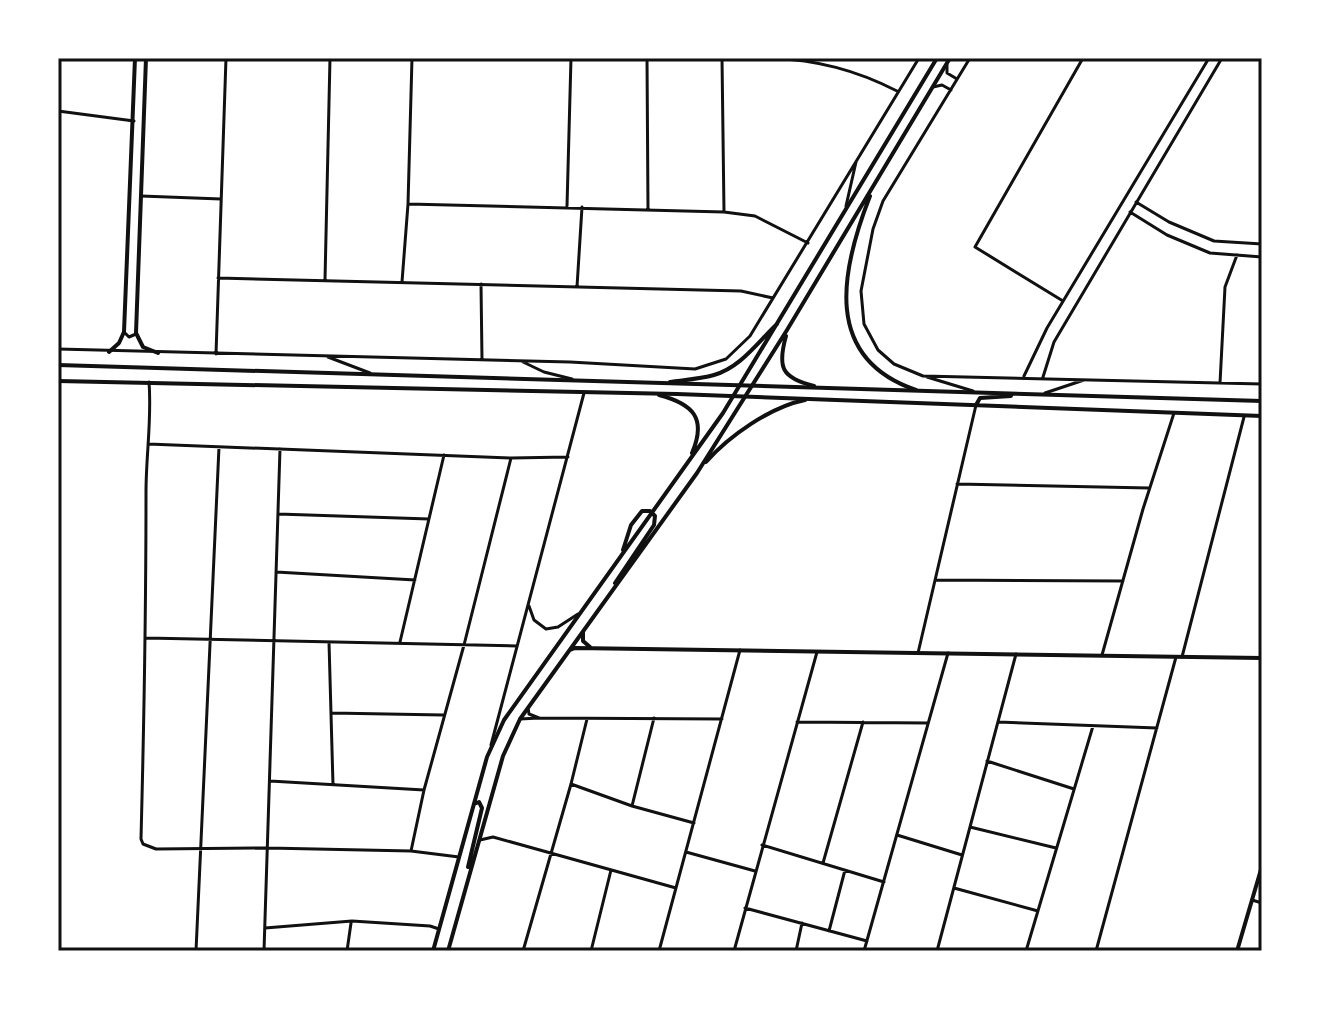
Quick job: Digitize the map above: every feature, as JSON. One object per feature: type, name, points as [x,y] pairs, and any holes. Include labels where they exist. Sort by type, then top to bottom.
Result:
[{"type":"street","points":[[109,352],[119,343],[124,332],[135,58]]},
{"type":"street","points":[[146,58],[136,333],[143,347],[158,353]]},
{"type":"street","points":[[216,354],[226,58]]},
{"type":"street","points":[[325,280],[330,58]]},
{"type":"street","points":[[402,282],[408,204],[412,58]]},
{"type":"street","points":[[567,207],[571,58]]},
{"type":"street","points":[[647,58],[648,210]]},
{"type":"street","points":[[722,58],[724,212]]},
{"type":"street","points":[[771,58],[832,65],[866,75],[898,91]]},
{"type":"street","points":[[58,349],[520,361],[695,369],[726,359],[750,336],[919,58]]},
{"type":"street","points":[[487,757],[512,707],[734,397],[937,58]]},
{"type":"street","points":[[970,58],[883,201],[873,229],[861,291],[864,324],[878,350],[894,364],[981,393]]},
{"type":"street","points":[[1063,301],[975,247],[1083,58]]},
{"type":"street","points":[[1024,376],[1063,301],[1207,60],[1198,58]]},
{"type":"street","points":[[1043,377],[1054,342],[1222,58]]},
{"type":"street","points":[[949,61],[947,73],[957,79]]},
{"type":"street","points":[[448,951],[503,756],[520,719],[697,473],[949,61]]},
{"type":"street","points":[[933,87],[942,85],[951,90]]},
{"type":"street","points":[[58,111],[134,121]]},
{"type":"street","points":[[845,213],[857,159]]},
{"type":"street","points":[[874,185],[853,246],[846,291],[847,320],[856,344],[872,365],[894,382],[922,392]]},
{"type":"street","points":[[141,196],[221,199]]},
{"type":"street","points":[[1136,202],[1169,222],[1214,241],[1262,244]]},
{"type":"street","points":[[408,204],[724,212],[755,216],[808,243]]},
{"type":"street","points":[[577,287],[582,207]]},
{"type":"street","points":[[1130,212],[1167,235],[1210,253],[1262,257]]},
{"type":"street","points":[[1220,383],[1225,287],[1237,255]]},
{"type":"street","points":[[218,278],[741,291],[773,298]]},
{"type":"street","points":[[481,284],[482,360]]},
{"type":"street","points":[[658,383],[713,376],[731,368],[746,357],[781,319]]},
{"type":"street","points":[[787,330],[781,352],[783,368],[797,382],[821,388]]},
{"type":"street","points":[[124,332],[129,337],[136,333]]},
{"type":"street","points":[[327,356],[373,374]]},
{"type":"street","points":[[520,361],[544,372],[576,380]]},
{"type":"street","points":[[58,365],[1262,401]]},
{"type":"street","points":[[923,376],[1262,384]]},
{"type":"street","points":[[1038,395],[1087,379]]},
{"type":"street","points":[[58,381],[746,397],[1262,416]]},
{"type":"street","points":[[149,382],[141,839],[147,847],[156,849],[411,851],[459,857]]},
{"type":"street","points":[[433,951],[584,393]]},
{"type":"street","points":[[918,653],[976,405],[980,398],[1021,394]]},
{"type":"street","points":[[659,395],[683,403],[697,418],[698,438],[688,461]]},
{"type":"street","points":[[697,473],[732,436],[789,405],[807,400]]},
{"type":"street","points":[[1102,656],[1149,488],[1174,413]]},
{"type":"street","points":[[1096,951],[1244,416]]},
{"type":"street","points":[[146,444],[511,458],[568,457]]},
{"type":"street","points":[[196,951],[219,447]]},
{"type":"street","points":[[264,951],[280,449]]},
{"type":"street","points":[[400,644],[444,455]]},
{"type":"street","points":[[411,851],[424,790],[511,458]]},
{"type":"street","points":[[957,484],[1149,488]]},
{"type":"street","points":[[619,558],[633,521],[642,511],[652,512]]},
{"type":"street","points":[[608,596],[654,525],[652,512]]},
{"type":"street","points":[[278,514],[429,519]]},
{"type":"street","points":[[276,572],[415,580]]},
{"type":"street","points":[[935,580],[1124,581]]},
{"type":"street","points":[[528,602],[534,620],[546,629],[558,627],[578,614]]},
{"type":"street","points":[[585,628],[583,641],[592,648]]},
{"type":"street","points":[[146,638],[517,646]]},
{"type":"street","points":[[329,642],[333,785]]},
{"type":"street","points":[[568,651],[592,648],[1262,658]]},
{"type":"street","points":[[659,951],[740,650]]},
{"type":"street","points":[[734,951],[817,652]]},
{"type":"street","points":[[864,951],[948,653]]},
{"type":"street","points":[[937,951],[1016,654]]},
{"type":"street","points":[[530,704],[529,714],[539,718]]},
{"type":"street","points":[[331,713],[445,715]]},
{"type":"street","points":[[632,806],[654,718]]},
{"type":"street","points":[[520,719],[722,719]]},
{"type":"street","points":[[523,951],[587,719]]},
{"type":"street","points":[[797,722],[928,723]]},
{"type":"street","points":[[823,863],[863,722]]},
{"type":"street","points":[[998,722],[1157,728]]},
{"type":"street","points":[[1026,951],[1093,726]]},
{"type":"street","points":[[987,761],[1074,789]]},
{"type":"street","points":[[270,781],[424,790]]},
{"type":"street","points":[[571,784],[632,806],[694,823]]},
{"type":"street","points":[[468,878],[469,857],[482,808],[479,802],[474,804]]},
{"type":"street","points":[[970,827],[1056,848]]},
{"type":"street","points":[[897,835],[962,855]]},
{"type":"street","points":[[477,843],[482,838],[493,837],[676,888]]},
{"type":"street","points":[[762,845],[884,882]]},
{"type":"street","points":[[686,852],[755,871]]},
{"type":"street","points":[[1237,951],[1262,866]]},
{"type":"street","points":[[591,951],[611,870]]},
{"type":"street","points":[[829,931],[845,870]]},
{"type":"street","points":[[954,888],[1038,911]]},
{"type":"street","points":[[1252,900],[1262,903]]},
{"type":"street","points":[[745,908],[867,941]]},
{"type":"street","points":[[265,928],[352,921],[439,929]]},
{"type":"street","points":[[347,951],[352,921]]},
{"type":"street","points":[[796,951],[802,923]]}]
